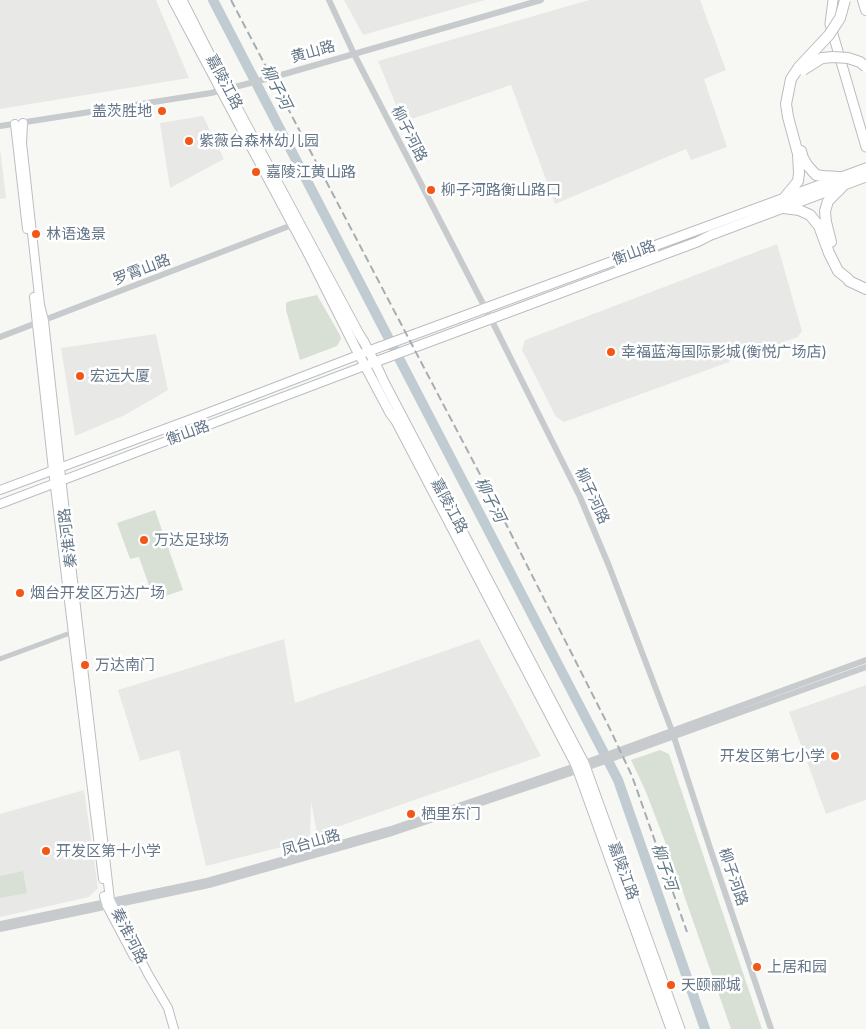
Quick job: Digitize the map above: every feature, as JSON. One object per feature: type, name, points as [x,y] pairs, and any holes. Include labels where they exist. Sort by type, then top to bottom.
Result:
[{"type":"highway","points":[[845,0],[840,18],[829,35],[791,79],[786,104],[798,154],[799,173],[798,181],[785,203],[810,215],[815,220],[838,271],[849,281],[866,287]]},
{"type":"highway","points":[[863,0],[866,10]]},
{"type":"highway","points":[[866,67],[860,62],[848,58],[833,57],[822,58],[801,69],[791,92],[790,108],[803,158],[810,170],[816,175],[840,182],[828,202],[825,211],[826,222],[837,259],[855,279],[866,287]]},
{"type":"main road","name":"嘉陵江路","points":[[173,0],[228,89],[292,225],[359,355],[584,765],[670,1029]]},
{"type":"main road","name":"嘉陵江路","points":[[182,0],[228,89],[379,360],[384,382],[584,765],[680,1029]]},
{"type":"main road","points":[[834,0],[830,24],[866,147]]},
{"type":"main road","name":"秦淮河路","points":[[19,123],[73,632],[109,903],[145,978],[164,1012],[170,1029]]},
{"type":"main road","points":[[379,360],[697,242],[785,203],[840,182],[866,168]]},
{"type":"main road","points":[[840,182],[866,177]]},
{"type":"main road","name":"衡山路","points":[[0,490],[484,309],[785,203]]},
{"type":"main road","name":"衡山路","points":[[0,504],[379,360]]},
{"type":"main road","name":"秦淮河路","points":[[58,482],[109,903],[168,1008],[174,1029]]},
{"type":"street","name":"柳子河路","points":[[329,0],[354,54],[580,497],[609,566],[673,733],[771,1029]]},
{"type":"street","name":"黄山路","points":[[0,126],[228,89],[541,0]]},
{"type":"street","name":"罗霄山路","points":[[0,336],[292,225]]},
{"type":"street","points":[[0,659],[73,632]]},
{"type":"street","points":[[673,733],[866,660]]},
{"type":"street","points":[[673,733],[866,667]]},
{"type":"street","name":"凤台山路","points":[[0,929],[207,881],[391,829],[584,765],[673,733]]},
{"type":"street","name":"凤台山路","points":[[0,924],[109,903]]},
{"type":"shaded area","points":[[0,0],[156,0],[189,78],[0,109]]},
{"type":"shaded area","points":[[344,0],[485,0],[363,35]]},
{"type":"shaded area","points":[[589,0],[700,0],[726,70],[704,79],[727,147],[691,160],[686,149],[555,204],[511,85],[403,122],[378,61]]},
{"type":"shaded area","name":"紫薇台森林幼儿园","points":[[203,116],[224,159],[170,188],[160,123]]},
{"type":"shaded area","points":[[0,148],[6,198],[0,199]]},
{"type":"shaded area","points":[[777,244],[802,331],[798,337],[564,422],[556,417],[522,350],[525,340]]},
{"type":"shaded area","points":[[317,295],[341,339],[337,346],[300,360],[286,310],[286,303]]},
{"type":"shaded area","points":[[156,334],[168,390],[125,415],[75,436],[61,348]]},
{"type":"shaded area","name":"万达足球场","points":[[155,510],[183,590],[154,600],[139,557],[130,559],[117,523]]},
{"type":"shaded area","points":[[284,639],[295,703],[479,639],[541,756],[317,834],[311,801],[310,840],[206,866],[179,750],[140,761],[118,690]]},
{"type":"shaded area","name":"开发区第七小学","points":[[866,685],[866,800],[826,814],[789,712]]},
{"type":"shaded area","points":[[660,750],[669,754],[762,1029],[731,1029],[667,847],[646,792],[631,760]]},
{"type":"shaded area","name":"开发区第十小学","points":[[84,790],[98,888],[89,897],[0,917],[0,814]]},
{"type":"shaded area","points":[[23,871],[27,893],[0,898],[0,876]]},
{"type":"waterway","name":"柳子河","points":[[213,0],[618,780],[705,1029]]},
{"type":"railway","points":[[231,0],[505,522],[609,727],[632,776],[687,932]]},
{"type":"place","name":"盖茨胜地","points":[[162,111]]},
{"type":"place","name":"紫薇台森林幼儿园","points":[[189,141]]},
{"type":"place","name":"嘉陵江黄山路","points":[[256,172]]},
{"type":"place","name":"柳子河路衡山路口","points":[[431,190]]},
{"type":"place","name":"林语逸景","points":[[36,234]]},
{"type":"place","name":"幸福蓝海国际影城(衡悦广场店)","points":[[611,352]]},
{"type":"place","name":"宏远大厦","points":[[80,376]]},
{"type":"place","name":"万达足球场","points":[[144,540]]},
{"type":"place","name":"烟台开发区万达广场","points":[[20,593]]},
{"type":"place","name":"万达南门","points":[[85,665]]},
{"type":"place","name":"开发区第七小学","points":[[835,756]]},
{"type":"place","name":"栖里东门","points":[[411,814]]},
{"type":"place","name":"开发区第十小学","points":[[46,851]]},
{"type":"place","name":"上居和园","points":[[757,967]]},
{"type":"place","name":"天颐郦城","points":[[671,985]]}]
